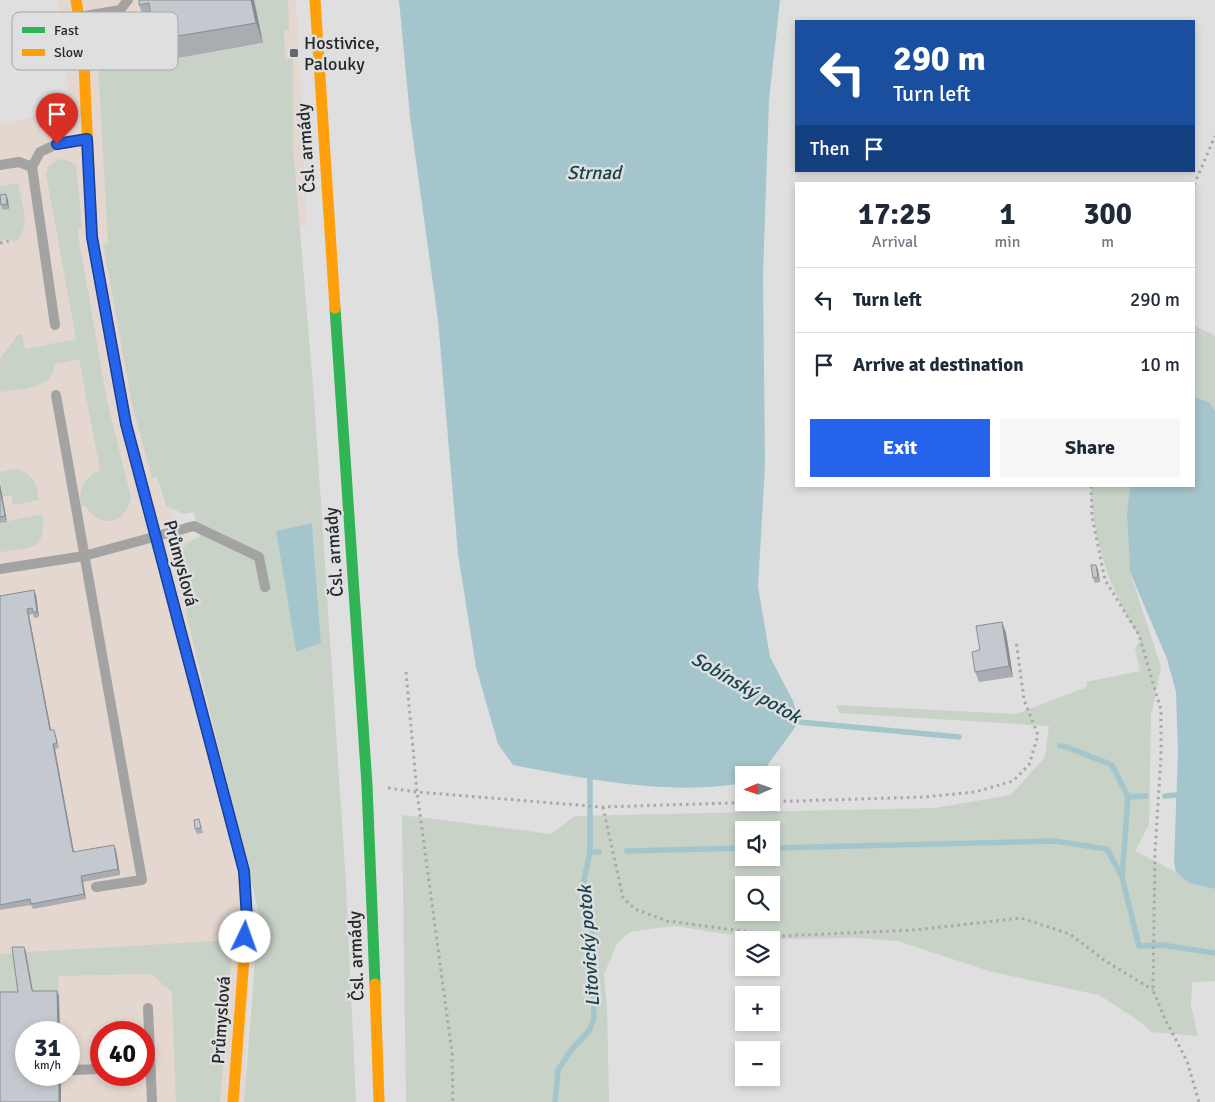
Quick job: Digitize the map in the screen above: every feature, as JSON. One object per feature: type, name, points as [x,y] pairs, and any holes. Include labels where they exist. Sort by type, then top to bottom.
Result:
[{"type":"street","name":"Čsl. armády","points":[[315,0],[367,785],[379,1102]]},
{"type":"street","name":"Průmyslová","points":[[84,70],[92,237],[126,424],[244,871],[247,919],[233,1102]]},
{"type":"lane","points":[[110,12],[120,10],[128,0]]},
{"type":"lane","points":[[55,324],[32,166],[40,152],[57,144],[87,139]]},
{"type":"lane","points":[[0,165],[19,162],[32,166]]},
{"type":"lane","points":[[56,395],[142,880],[96,887]]},
{"type":"lane","points":[[0,569],[84,556],[194,526],[259,557],[265,586]]},
{"type":"lane","points":[[148,1008],[148,1021]]},
{"type":"lane","points":[[150,1086],[152,1102]]},
{"type":"path","points":[[1195,184],[1215,136]]},
{"type":"path","points":[[0,243],[9,242]]},
{"type":"path","points":[[1090,487],[1092,516],[1105,580],[1138,635],[1161,710],[1152,936],[1153,990],[1165,1020],[1187,1061],[1199,1102]]},
{"type":"path","points":[[367,785],[417,792],[603,807],[924,797],[975,792],[1013,781],[1029,765],[1038,735],[1024,700],[1016,640]]},
{"type":"path","points":[[406,672],[417,792],[452,1053],[454,1102]]},
{"type":"path","points":[[603,807],[623,898],[635,909],[667,921],[780,936],[915,930],[1021,918],[1070,934],[1104,960],[1153,990]]},
{"type":"shaded area","points":[[57,0],[296,0],[307,226],[108,243],[152,478],[157,477],[162,498],[166,506],[172,510],[177,531],[194,538],[191,539],[179,557],[180,565],[175,567],[253,863],[244,1102],[0,1102],[0,124],[71,109],[66,70],[178,70],[178,12],[59,12]]},
{"type":"shaded area","points":[[254,0],[288,0],[289,30],[284,31],[285,59],[293,59],[293,148],[314,397],[346,884],[356,1102],[244,1102],[259,913],[175,567],[179,565],[180,555],[184,547],[190,541],[200,537],[194,512],[184,514],[166,506],[157,477],[152,478],[132,404],[103,244],[108,243],[98,70],[178,70],[178,58],[262,44]],"holes":[[[312,523],[321,642],[296,652],[276,531]]]},
{"type":"shaded area","points":[[59,159],[70,161],[76,165],[82,228],[77,229],[107,401],[131,498],[123,514],[112,521],[98,518],[85,506],[81,508],[80,496],[83,485],[89,477],[100,470],[79,359],[54,364],[53,373],[49,379],[34,387],[0,392],[0,359],[17,335],[22,334],[25,349],[76,339],[46,174],[49,165]]},
{"type":"shaded area","points":[[18,183],[24,215],[23,230],[20,237],[14,242],[10,239],[0,241],[0,186]]},
{"type":"shaded area","points":[[1195,326],[1215,336],[1215,410],[1209,402],[1195,397]]},
{"type":"shaded area","points":[[16,469],[26,473],[33,480],[39,500],[13,505],[11,495],[2,497],[0,472]]},
{"type":"shaded area","points":[[1091,487],[1130,487],[1127,513],[1130,572],[1161,667],[1151,716],[1149,825],[1135,851],[1176,872],[1189,883],[1215,889],[1215,981],[1192,982],[1191,1005],[1198,1036],[1151,1032],[1139,1021],[1099,995],[992,972],[898,941],[856,938],[783,939],[780,939],[780,931],[735,931],[735,935],[675,926],[630,932],[617,944],[604,974],[607,1009],[609,1102],[406,1102],[402,815],[551,834],[575,816],[935,808],[1011,795],[1045,757],[1049,726],[840,713],[836,705],[1016,714],[1087,687],[1086,682],[1140,671],[1135,648],[1141,639],[1130,622],[1112,585],[1099,546],[1092,506]]},
{"type":"shaded area","points":[[42,514],[42,535],[39,541],[28,548],[0,552],[0,523]]},
{"type":"shaded area","points":[[233,940],[220,1102],[176,1102],[172,992],[151,974],[58,976],[59,996],[34,997],[26,952]]},
{"type":"shaded area","points":[[14,953],[20,997],[0,998],[0,954]]},
{"type":"water","name":"Strnad","points":[[399,0],[780,0],[769,100],[763,275],[765,465],[758,587],[770,657],[793,701],[799,722],[767,766],[735,766],[735,784],[716,787],[657,787],[570,776],[513,765],[498,744],[476,667],[458,554],[438,320],[410,117]]},
{"type":"water","points":[[1195,397],[1209,402],[1215,410],[1215,889],[1189,883],[1176,872],[1174,863],[1178,752],[1176,692],[1167,659],[1130,572],[1127,513],[1130,487],[1195,487]]},
{"type":"water","points":[[312,523],[321,643],[296,652],[276,531]]},
{"type":"building","points":[[139,0],[251,0],[256,23],[178,36],[178,12],[150,12],[149,3],[139,5]]},
{"type":"building","points":[[6,194],[7,204],[1,205],[0,195]]},
{"type":"building","points":[[0,489],[5,516],[0,517]]},
{"type":"building","points":[[1091,565],[1096,565],[1098,577],[1093,578]]},
{"type":"building","points":[[34,590],[37,612],[33,612],[32,608],[27,609],[50,730],[54,730],[57,743],[53,744],[73,852],[114,845],[118,869],[81,876],[84,894],[31,904],[30,899],[0,905],[0,596]]},
{"type":"building","points":[[1002,622],[1009,666],[975,672],[972,652],[980,650],[976,626]]},
{"type":"building","points":[[199,819],[201,828],[195,829],[194,820]]},
{"type":"building","points":[[12,947],[24,947],[32,991],[57,991],[58,1021],[15,1021],[15,1086],[59,1086],[59,1102],[0,1102],[0,992],[18,992]]},
{"type":"waterway","name":"Sobínský potok","points":[[793,718],[799,722],[959,737]]},
{"type":"waterway","name":"Sobínský potok","points":[[1060,746],[1112,765],[1128,797],[1146,796]]},
{"type":"waterway","name":"Litovický potok","points":[[555,1102],[558,1070],[572,1049],[589,1031],[594,1018],[593,945],[590,914],[582,889],[590,852],[590,773]]},
{"type":"waterway","name":"Sobínský potok","points":[[1165,796],[1176,795],[1181,792]]},
{"type":"waterway","points":[[1122,877],[1128,797]]},
{"type":"waterway","points":[[780,848],[1055,841],[1107,849],[1122,877],[1139,946],[1162,945],[1215,953]]},
{"type":"waterway","points":[[627,851],[735,848]]},
{"type":"waterway","points":[[590,852],[599,852]]},
{"type":"traffic: fast","points":[[91,215],[92,237],[126,424],[244,871],[245,885]]},
{"type":"traffic: fast","points":[[335,308],[367,785],[375,984]]},
{"type":"traffic: slow","points":[[76,0],[78,12]]},
{"type":"traffic: slow","points":[[315,0],[335,308]]},
{"type":"traffic: slow","points":[[84,70],[91,215]]},
{"type":"traffic: slow","points":[[233,1102],[247,919],[245,885]]},
{"type":"traffic: slow","points":[[375,984],[379,1102]]},
{"type":"place","name":"Hostivice, Palouky","points":[[294,53]]},
{"type":"route","points":[[57,144],[87,139],[92,237],[126,424],[244,871],[247,919],[245,937]]}]
